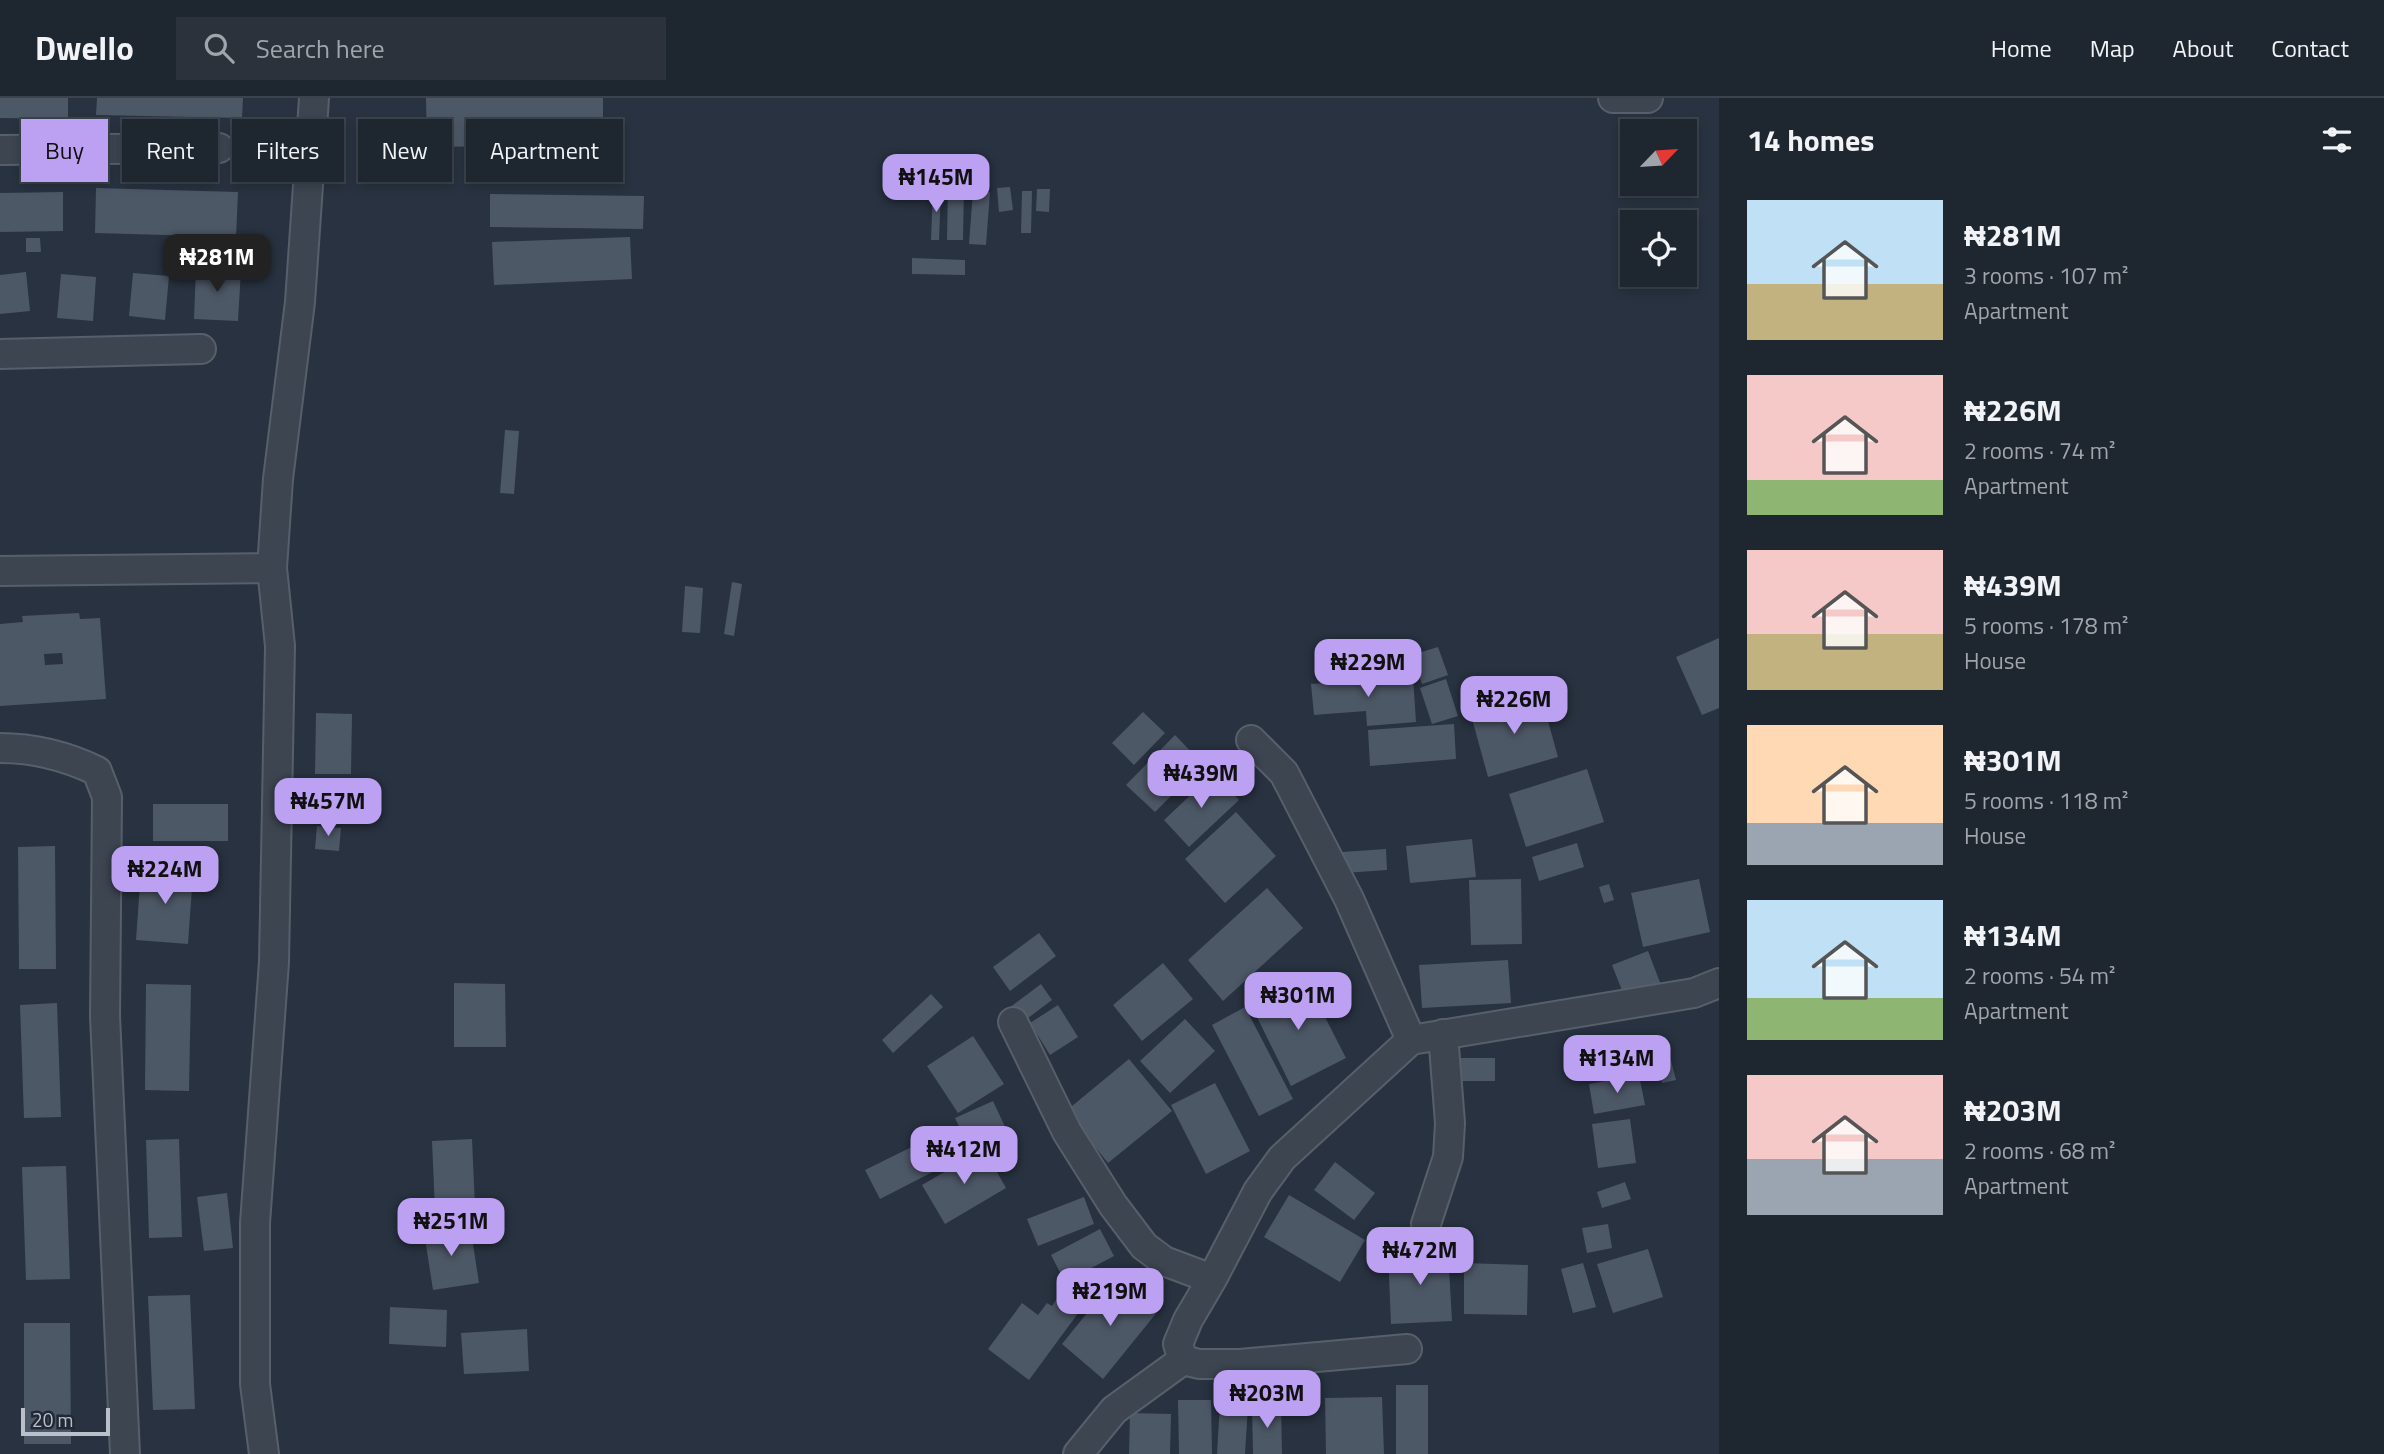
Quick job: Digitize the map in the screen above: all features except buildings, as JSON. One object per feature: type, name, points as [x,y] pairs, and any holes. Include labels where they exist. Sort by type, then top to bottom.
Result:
[{"type":"street","points":[[264,1454],[255,1384],[255,1223],[274,962],[279,646],[272,568],[278,479],[300,302],[314,98]]},
{"type":"street","points":[[1613,98],[1648,98]]},
{"type":"street","points":[[0,150],[219,148]]},
{"type":"street","points":[[0,355],[201,349]]},
{"type":"street","points":[[0,571],[272,568]]},
{"type":"street","points":[[1251,740],[1284,773],[1349,899],[1411,1040]]},
{"type":"street","points":[[0,748],[21,748],[70,757],[97,771],[107,797],[105,1016],[125,1454]]},
{"type":"street","points":[[1183,1360],[1178,1344],[1188,1320],[1258,1191],[1282,1157],[1411,1040],[1694,993],[1719,983]]},
{"type":"street","points":[[1013,1022],[1067,1132],[1113,1205],[1144,1246],[1164,1261],[1212,1279]]},
{"type":"street","points":[[1426,1224],[1448,1157],[1450,1123],[1443,1034]]},
{"type":"street","points":[[1078,1454],[1114,1410],[1183,1360],[1199,1364],[1240,1364],[1407,1349]]}]
